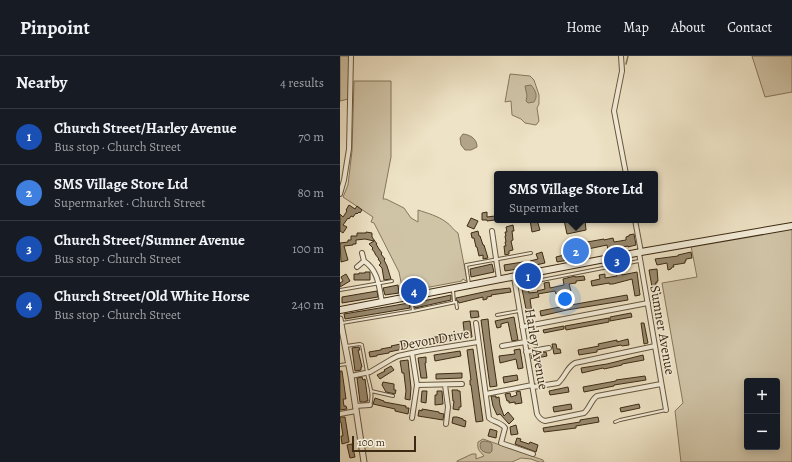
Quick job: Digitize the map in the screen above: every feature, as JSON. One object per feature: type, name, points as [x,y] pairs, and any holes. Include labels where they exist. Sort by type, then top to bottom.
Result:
[{"type":"main road","points":[[340,310],[640,252],[792,226]]},
{"type":"street","points":[[340,194],[349,149],[351,56]]},
{"type":"street","points":[[621,56],[622,71],[614,110],[625,171]]},
{"type":"street","name":"Sumner Avenue","points":[[635,223],[666,410]]},
{"type":"street","points":[[492,230],[499,279]]},
{"type":"street","points":[[362,253],[364,261],[373,269],[382,302]]},
{"type":"street","points":[[357,266],[364,261]]},
{"type":"street","name":"Harley Avenue","points":[[514,276],[526,352],[539,418],[545,421],[584,413],[593,399],[597,396],[661,384]]},
{"type":"street","points":[[522,327],[648,303]]},
{"type":"street","points":[[476,323],[489,418],[490,420],[503,425],[505,428],[501,443],[533,454]]},
{"type":"street","points":[[341,324],[351,376],[364,462]]},
{"type":"street","name":"Devon Drive","points":[[351,376],[370,372],[392,358],[398,356],[478,342]]},
{"type":"street","points":[[502,346],[525,342]]},
{"type":"street","points":[[486,394],[558,383],[570,366],[575,363],[655,346]]},
{"type":"street","points":[[526,352],[549,348]]},
{"type":"street","points":[[412,353],[417,385],[412,418]]},
{"type":"street","points":[[417,385],[462,384]]},
{"type":"street","points":[[445,385],[448,407],[446,424]]},
{"type":"street","points":[[340,414],[370,405]]},
{"type":"lane","points":[[469,285],[466,265],[531,253]]},
{"type":"lane","points":[[515,285],[641,261]]},
{"type":"lane","points":[[537,272],[539,280]]},
{"type":"lane","points":[[340,290],[392,281]]},
{"type":"lane","points":[[452,288],[454,302],[456,302],[457,308]]},
{"type":"lane","points":[[410,296],[413,311]]},
{"type":"lane","points":[[341,324],[454,302]]},
{"type":"lane","points":[[497,315],[519,311]]},
{"type":"lane","points":[[345,346],[362,345],[371,391],[370,405]]},
{"type":"lane","points":[[340,365],[348,364]]},
{"type":"lane","points":[[371,391],[393,396]]},
{"type":"lane","points":[[615,422],[666,410]]},
{"type":"shaded area","points":[[340,56],[349,56],[348,99],[340,101]]},
{"type":"shaded area","points":[[752,56],[792,56],[792,92],[765,97]]},
{"type":"shaded area","points":[[510,74],[530,76],[534,80],[539,95],[539,104],[537,108],[539,121],[536,125],[525,123],[521,119],[512,115],[511,101],[505,102]]},
{"type":"shaded area","points":[[354,81],[391,81],[391,157],[383,199],[404,208],[411,218],[418,222],[418,210],[448,223],[458,233],[466,281],[463,279],[462,281],[403,292],[399,272],[374,223],[371,222],[373,217],[343,197],[348,185],[352,151]]},
{"type":"shaded area","points":[[531,85],[535,91],[536,98],[534,102],[528,103],[526,101],[527,96],[525,86]]},
{"type":"shaded area","points":[[463,134],[469,135],[473,138],[477,147],[471,150],[465,150],[461,145],[460,138]]},
{"type":"shaded area","points":[[792,228],[792,462],[681,462],[675,411],[683,403],[662,283],[697,277],[691,246]]},
{"type":"shaded area","points":[[483,439],[543,460],[544,462],[521,458],[512,462],[457,462],[472,454],[476,454],[476,459],[484,456],[478,447],[478,442]]},
{"type":"shaded area","points":[[484,441],[492,444],[492,451],[490,453],[483,451],[480,447],[481,442]]},
{"type":"building","points":[[349,205],[355,209],[357,206],[362,210],[360,213],[356,213],[353,217],[351,216],[349,219],[348,218],[343,225],[347,227],[343,233],[340,231],[340,214],[343,217]]},
{"type":"building","points":[[487,212],[487,217],[494,216],[494,220],[482,220],[482,213]]},
{"type":"building","points":[[471,218],[478,221],[474,229],[467,226]]},
{"type":"building","points":[[530,223],[538,223],[540,230],[532,232]]},
{"type":"building","points":[[565,223],[585,223],[586,230],[567,234]]},
{"type":"building","points":[[513,225],[513,240],[511,241],[513,250],[509,251],[509,254],[505,255],[504,246],[506,246],[506,227]]},
{"type":"building","points":[[478,231],[488,258],[483,259],[483,255],[479,256],[474,238],[472,238],[471,233]]},
{"type":"building","points":[[357,233],[372,233],[372,237],[385,259],[384,260],[391,279],[384,280],[382,268],[379,265],[381,263],[372,249],[373,248],[369,244],[374,241],[365,239],[356,240],[356,244],[344,246],[348,260],[341,262],[340,243],[348,242],[348,240],[351,240],[351,236],[357,236]]},
{"type":"building","points":[[634,234],[636,245],[608,250],[607,245],[588,249],[587,242],[613,238],[614,242],[626,240],[626,237]]},
{"type":"building","points":[[581,246],[583,254],[567,257],[568,260],[557,262],[556,257],[564,255],[564,252],[570,251],[569,248]]},
{"type":"building","points":[[542,252],[545,263],[531,266],[530,261],[538,259],[536,254]]},
{"type":"building","points":[[691,252],[692,258],[686,259],[685,263],[673,265],[674,267],[668,270],[667,263],[657,265],[655,259],[678,256]]},
{"type":"building","points":[[523,262],[524,268],[505,271],[504,265]]},
{"type":"building","points":[[492,264],[494,272],[471,277],[470,269]]},
{"type":"building","points":[[621,268],[622,275],[637,272],[640,295],[635,296],[632,279],[613,284],[609,283],[592,286],[591,281],[600,279],[599,275],[605,274],[605,278],[617,276],[615,269]]},
{"type":"building","points":[[657,269],[658,281],[655,283],[661,293],[657,295],[652,287],[649,270]]},
{"type":"building","points":[[370,272],[370,280],[354,280],[354,274]]},
{"type":"building","points":[[346,274],[350,281],[340,287],[340,283],[343,281],[341,277]]},
{"type":"building","points":[[575,276],[584,276],[585,280],[576,281],[576,283],[569,284],[571,291],[556,294],[555,291],[538,294],[539,297],[530,299],[532,313],[527,314],[522,289],[528,288],[529,293],[538,292],[537,291],[545,289],[544,283],[549,282],[550,288],[564,285],[563,279]]},
{"type":"building","points":[[398,285],[399,293],[385,295],[383,288]]},
{"type":"building","points":[[510,288],[511,292],[491,295],[492,296],[483,300],[483,297],[459,303],[456,300],[456,298]]},
{"type":"building","points":[[377,291],[378,297],[342,303],[342,297]]},
{"type":"building","points":[[451,295],[451,300],[415,308],[414,303]]},
{"type":"building","points":[[627,295],[628,300],[541,316],[540,311]]},
{"type":"building","points":[[409,303],[410,308],[345,319],[344,314]]},
{"type":"building","points":[[470,311],[478,311],[479,317],[471,318]]},
{"type":"building","points":[[631,313],[632,317],[610,321],[610,317]]},
{"type":"building","points":[[514,317],[518,340],[512,341],[508,322],[501,324],[501,327],[497,328],[495,321]]},
{"type":"building","points":[[609,318],[609,322],[566,330],[565,326]]},
{"type":"building","points":[[488,319],[497,386],[490,387],[481,320]]},
{"type":"building","points":[[470,321],[472,337],[465,338],[463,322]]},
{"type":"building","points":[[641,323],[644,323],[648,343],[644,344]]},
{"type":"building","points":[[564,326],[564,329],[544,333],[543,330]]},
{"type":"building","points":[[458,333],[459,339],[403,348],[370,357],[369,352],[392,347],[391,346]]},
{"type":"building","points":[[628,339],[629,345],[621,345],[597,350],[597,352],[579,355],[578,350],[599,346],[598,344]]},
{"type":"building","points":[[552,344],[556,344],[557,349],[560,349],[561,353],[554,354]]},
{"type":"building","points":[[359,347],[360,350],[358,350],[362,367],[361,370],[355,371],[352,348]]},
{"type":"building","points":[[473,349],[483,421],[476,422],[470,385],[471,380],[467,350]]},
{"type":"building","points":[[520,349],[523,368],[518,369],[516,359],[500,363],[499,356],[515,354],[514,350]]},
{"type":"building","points":[[460,351],[461,356],[435,361],[434,355]]},
{"type":"building","points":[[546,352],[547,356],[532,359],[531,355]]},
{"type":"building","points":[[643,355],[644,360],[582,373],[581,368],[607,364]]},
{"type":"building","points":[[426,357],[425,363],[427,378],[421,378],[418,358]]},
{"type":"building","points":[[408,360],[411,388],[410,400],[405,399],[406,391],[404,373],[402,373],[400,361]]},
{"type":"building","points":[[391,366],[394,370],[380,379],[377,375]]},
{"type":"building","points":[[340,371],[342,371],[346,399],[343,399],[344,406],[346,406],[347,409],[340,410]]},
{"type":"building","points":[[462,373],[462,378],[436,379],[436,374]]},
{"type":"building","points":[[517,375],[518,380],[504,383],[503,377]]},
{"type":"building","points":[[645,376],[646,380],[584,392],[583,387]]},
{"type":"building","points":[[362,377],[363,380],[365,379],[368,401],[366,402],[360,402],[357,378]]},
{"type":"building","points":[[383,382],[394,384],[394,390],[396,390],[395,394],[386,392],[382,385]]},
{"type":"building","points":[[568,387],[569,392],[550,395],[549,391]]},
{"type":"building","points":[[452,390],[460,391],[461,407],[459,407],[459,410],[453,409],[454,401]]},
{"type":"building","points":[[422,391],[427,391],[426,403],[421,402]]},
{"type":"building","points":[[437,391],[442,391],[443,404],[435,405],[435,395],[437,395]]},
{"type":"building","points":[[520,391],[522,403],[515,404],[515,402],[509,403],[509,401],[507,401],[505,394],[510,393],[511,397],[517,395],[516,392]]},
{"type":"building","points":[[491,396],[496,396],[496,398],[499,397],[504,416],[508,412],[514,419],[509,424],[500,414],[497,415]]},
{"type":"building","points":[[375,398],[384,402],[406,406],[406,408],[409,408],[408,414],[395,411],[395,409],[373,404]]},
{"type":"building","points":[[571,404],[572,409],[554,412],[553,407]]},
{"type":"building","points":[[639,404],[640,408],[621,412],[620,408]]},
{"type":"building","points":[[422,409],[444,414],[443,420],[418,416],[419,410],[422,411]]},
{"type":"building","points":[[340,417],[345,417],[349,442],[342,444],[341,436],[343,436]]},
{"type":"building","points":[[453,417],[466,421],[465,427],[452,423]]},
{"type":"building","points":[[598,417],[599,422],[576,426],[576,428],[544,432],[543,428],[580,422],[580,420]]},
{"type":"building","points":[[516,425],[518,434],[511,435],[510,427]]},
{"type":"building","points":[[490,429],[497,431],[496,438],[488,436]]},
{"type":"building","points":[[517,438],[521,439],[520,441],[529,444],[530,442],[538,445],[536,452],[515,444]]},
{"type":"building","points":[[352,444],[355,457],[350,458],[347,445]]},
{"type":"waterway","points":[[626,64],[628,56]]},
{"type":"place","name":"SMS Village Store Ltd","points":[[576,251]]},
{"type":"place","name":"Church Street/Sumner Avenue","points":[[617,260]]},
{"type":"place","name":"Church Street/Harley Avenue","points":[[528,276]]},
{"type":"place","name":"Church Street/Old White Horse","points":[[414,291]]}]
